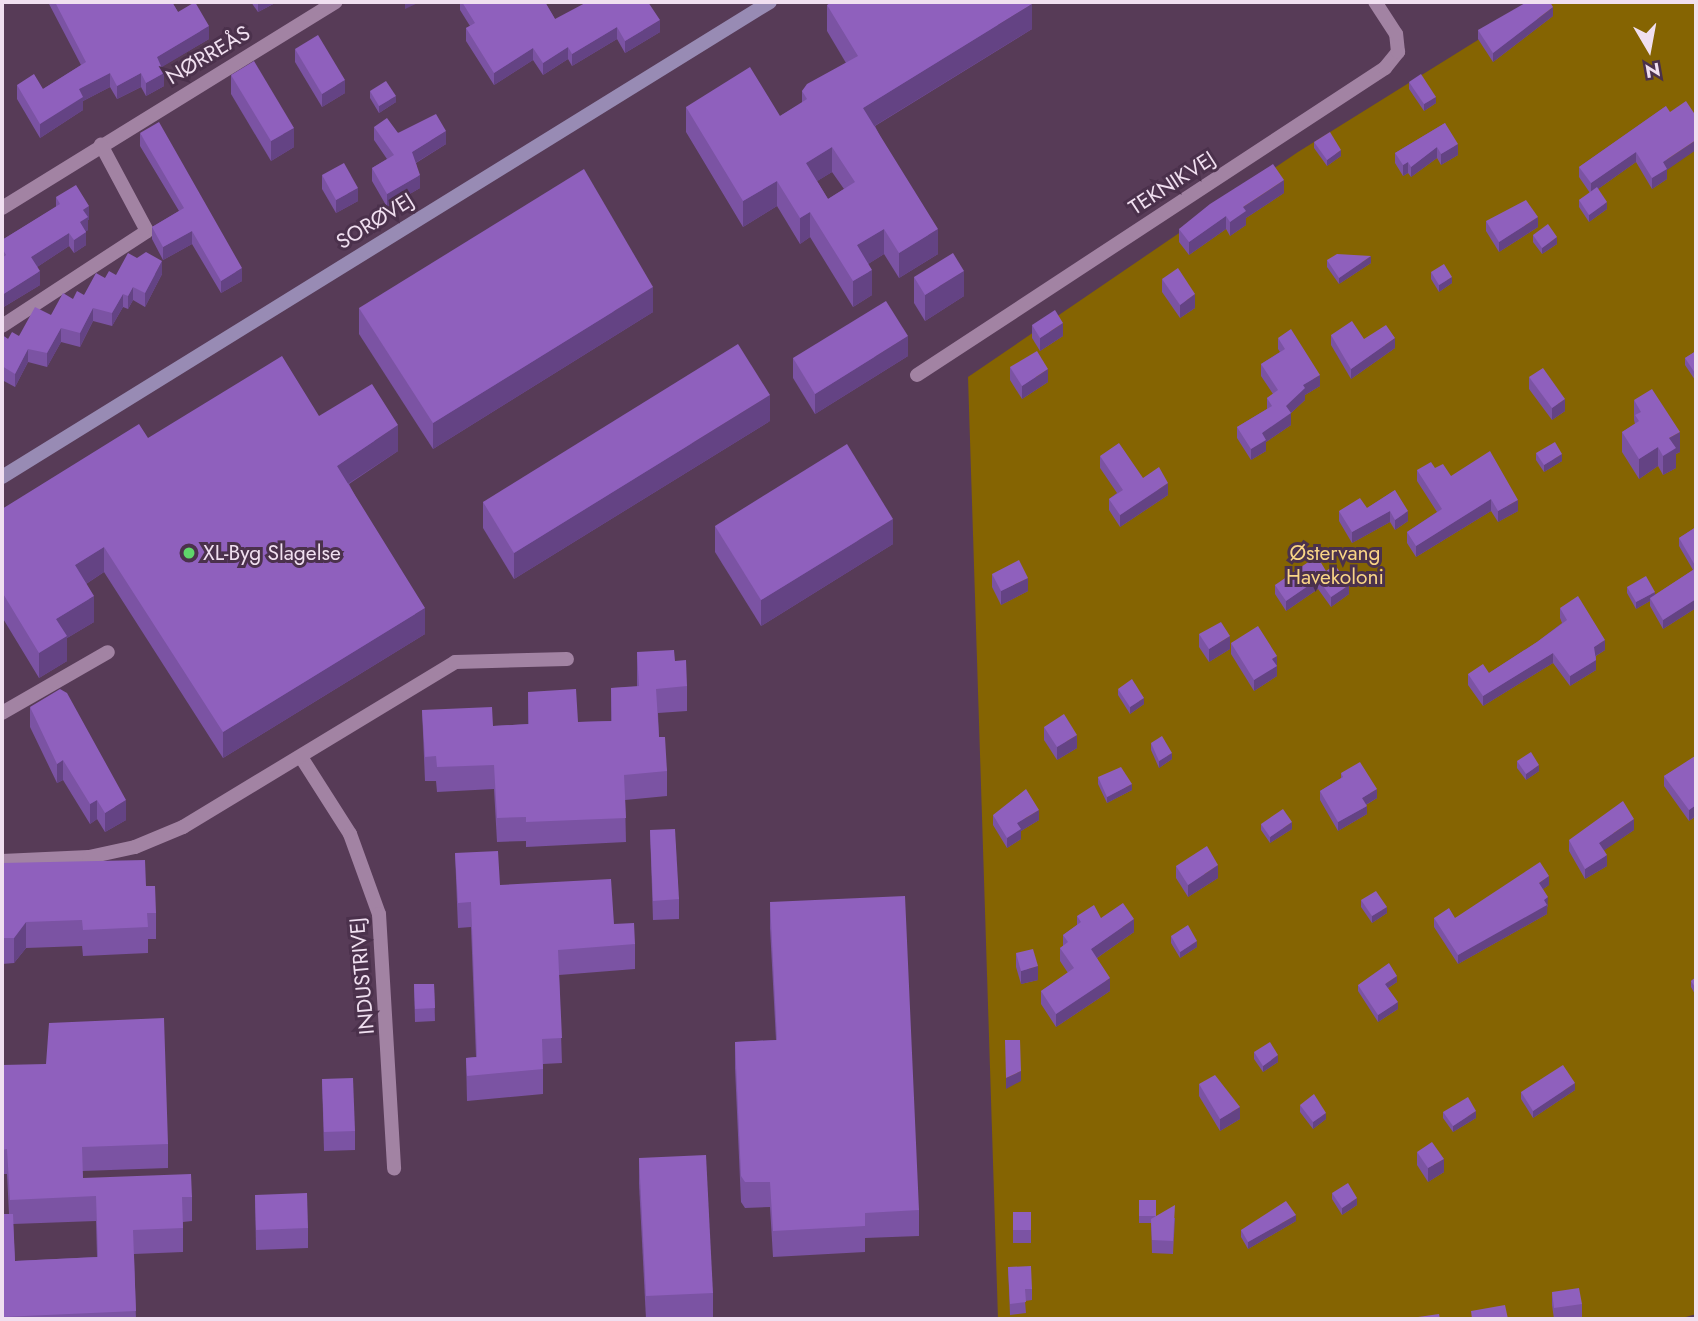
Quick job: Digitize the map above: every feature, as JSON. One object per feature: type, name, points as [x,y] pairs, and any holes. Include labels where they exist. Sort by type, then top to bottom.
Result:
[{"type":"street","name":"NØRREÅS","points":[[2,208],[336,2]]},
{"type":"street","name":"SORØVEJ","points":[[2,477],[770,2]]},
{"type":"street","name":"TEKNIKVEJ","points":[[917,375],[1385,68],[1398,52],[1396,34],[1375,2]]},
{"type":"street","points":[[2,326],[147,230],[101,145]]},
{"type":"street","points":[[2,713],[108,652]]},
{"type":"street","points":[[2,861],[89,857],[135,847],[183,827],[455,662],[567,659]]},
{"type":"street","name":"INDUSTRIVEJ","points":[[301,757],[349,834],[379,914],[385,956],[394,1168]]},
{"type":"green space","name":"Østervang Havekoloni","points":[[1539,2],[1696,2],[1696,1314],[1679,1319],[998,1319],[968,377],[1298,152]]},
{"type":"building","points":[[55,2],[172,2],[178,12],[195,2],[209,26],[157,57],[164,73],[146,83],[141,73],[117,86],[110,73],[79,89],[83,97],[40,124],[17,85],[34,74],[43,89],[86,62]]},
{"type":"building","points":[[462,2],[545,2],[555,19],[587,2],[648,2],[660,20],[625,41],[617,27],[572,54],[568,47],[543,63],[533,48],[494,73],[466,28],[475,23]]},
{"type":"building","points":[[832,2],[1032,4],[863,108],[938,229],[899,253],[884,229],[857,245],[872,270],[853,281],[810,212],[800,218],[777,181],[743,201],[686,107],[750,67],[780,116],[807,99],[802,91],[807,84],[858,56],[827,5]],"holes":[[[832,147],[855,182],[828,199],[806,163]]]},
{"type":"building","points":[[1527,2],[1550,2],[1553,7],[1493,53],[1478,30]]},
{"type":"building","points":[[318,35],[345,80],[322,94],[295,49]]},
{"type":"building","points":[[254,61],[294,128],[271,141],[231,75]]},
{"type":"building","points":[[1421,74],[1436,97],[1424,104],[1409,82]]},
{"type":"building","points":[[386,81],[396,96],[379,106],[370,91]]},
{"type":"building","points":[[1686,101],[1696,116],[1696,140],[1663,162],[1667,169],[1652,178],[1636,152],[1591,183],[1579,167],[1666,106],[1670,112]]},
{"type":"building","points":[[436,114],[446,131],[412,152],[420,175],[387,194],[372,168],[394,155],[374,127],[387,118],[398,133]]},
{"type":"building","points":[[159,122],[242,268],[221,281],[192,231],[163,247],[152,227],[184,208],[140,133]]},
{"type":"building","points":[[1445,123],[1458,144],[1441,154],[1437,147],[1411,167],[1408,162],[1403,165],[1395,153]]},
{"type":"building","points":[[1330,132],[1341,150],[1327,160],[1314,142]]},
{"type":"building","points":[[344,163],[358,188],[336,200],[322,175]]},
{"type":"building","points":[[1273,164],[1284,180],[1243,207],[1246,211],[1230,222],[1226,216],[1189,242],[1179,229],[1210,204]]},
{"type":"building","points":[[584,169],[653,287],[433,423],[359,308]]},
{"type":"building","points":[[76,185],[89,206],[83,210],[88,217],[80,222],[86,232],[74,240],[69,233],[31,257],[40,271],[2,295],[2,258],[6,255],[2,240],[60,204],[56,197]]},
{"type":"building","points":[[1597,187],[1607,202],[1589,215],[1579,200]]},
{"type":"building","points":[[1526,200],[1538,217],[1499,242],[1486,221]]},
{"type":"building","points":[[1548,224],[1557,237],[1542,248],[1533,235]]},
{"type":"building","points":[[146,252],[162,261],[145,293],[133,287],[128,296],[123,294],[112,313],[93,308],[80,333],[61,328],[47,353],[28,349],[15,374],[2,366],[2,335],[8,339],[12,332],[19,336],[35,307],[51,315],[63,293],[73,299],[77,291],[84,295],[96,273],[105,278],[109,271],[116,275],[128,253],[137,258]]},
{"type":"building","points":[[953,253],[964,271],[925,295],[914,277]]},
{"type":"building","points":[[1337,254],[1371,256],[1339,278],[1327,260]]},
{"type":"building","points":[[1444,264],[1452,277],[1439,285],[1431,272]]},
{"type":"building","points":[[1178,268],[1195,294],[1180,305],[1162,279]]},
{"type":"building","points":[[886,301],[908,336],[815,394],[793,358]]},
{"type":"building","points":[[1055,310],[1063,323],[1040,338],[1032,325]]},
{"type":"building","points":[[1352,321],[1364,339],[1386,325],[1395,338],[1351,369],[1331,335]]},
{"type":"building","points":[[1291,329],[1320,375],[1303,385],[1305,388],[1286,406],[1291,413],[1262,433],[1266,440],[1251,449],[1237,427],[1272,406],[1267,398],[1278,390],[1261,364],[1285,349],[1278,338]]},
{"type":"building","points":[[738,344],[770,395],[514,553],[483,502]]},
{"type":"building","points":[[1037,351],[1048,369],[1022,386],[1010,367]]},
{"type":"building","points":[[1696,351],[1696,373],[1695,373],[1685,358]]},
{"type":"building","name":"XL-Byg Slagelse","points":[[282,356],[319,416],[372,384],[398,425],[337,466],[425,608],[223,732],[104,547],[75,565],[94,596],[56,619],[67,636],[39,653],[2,592],[2,509],[139,424],[148,438]]},
{"type":"building","points":[[1543,368],[1565,399],[1552,408],[1529,377]]},
{"type":"building","points":[[1652,389],[1680,432],[1669,438],[1676,448],[1663,456],[1658,447],[1639,459],[1622,432],[1639,421],[1635,415],[1641,412],[1634,400]]},
{"type":"building","points":[[1555,442],[1562,454],[1544,465],[1536,453]]},
{"type":"building","points":[[1119,443],[1143,478],[1159,467],[1168,483],[1120,515],[1109,499],[1123,490],[1100,456]]},
{"type":"building","points":[[847,444],[893,519],[761,600],[715,526]]},
{"type":"building","points":[[1490,451],[1518,500],[1498,511],[1491,499],[1416,546],[1407,532],[1442,509],[1417,470],[1431,462],[1435,468],[1443,464],[1451,476]]},
{"type":"building","points":[[1395,490],[1408,511],[1395,520],[1390,511],[1352,532],[1339,511],[1360,498],[1367,508]]},
{"type":"building","points":[[1696,527],[1696,567],[1679,538]]},
{"type":"building","points":[[1317,556],[1326,571],[1335,565],[1349,585],[1331,597],[1318,579],[1286,601],[1275,585]]},
{"type":"building","points":[[1019,560],[1028,578],[1001,591],[992,574]]},
{"type":"building","points":[[1696,568],[1696,599],[1663,620],[1650,598]]},
{"type":"building","points":[[1646,576],[1655,592],[1636,602],[1627,587]]},
{"type":"building","points":[[1578,596],[1605,640],[1594,647],[1596,660],[1570,676],[1553,653],[1483,696],[1468,674],[1483,664],[1489,673],[1537,642],[1567,620],[1560,608]]},
{"type":"building","points":[[1221,622],[1230,636],[1209,649],[1199,634]]},
{"type":"building","points":[[1258,626],[1277,656],[1272,659],[1277,666],[1254,680],[1231,643]]},
{"type":"building","points":[[674,650],[675,661],[686,660],[687,686],[656,689],[659,737],[665,737],[667,771],[624,775],[626,818],[526,822],[526,817],[497,818],[494,765],[437,767],[436,756],[425,757],[422,710],[492,707],[493,726],[529,724],[528,692],[576,689],[578,722],[612,721],[611,688],[639,686],[637,652]]},
{"type":"building","points":[[1132,679],[1144,698],[1130,707],[1118,689]]},
{"type":"building","points":[[60,689],[67,693],[126,800],[105,813],[97,800],[90,804],[63,760],[57,764],[30,707]]},
{"type":"building","points":[[1064,714],[1077,735],[1057,747],[1044,727]]},
{"type":"building","points":[[1162,736],[1172,753],[1159,761],[1151,743]]},
{"type":"building","points":[[1531,752],[1539,765],[1526,774],[1517,761]]},
{"type":"building","points":[[1695,756],[1696,805],[1689,810],[1664,776]]},
{"type":"building","points":[[1360,762],[1377,789],[1362,798],[1367,806],[1338,822],[1320,791],[1343,777],[1341,773]]},
{"type":"building","points":[[1121,767],[1132,784],[1107,797],[1098,777]]},
{"type":"building","points":[[1026,789],[1039,810],[1017,823],[1021,829],[1007,838],[993,815]]},
{"type":"building","points":[[1623,801],[1634,819],[1599,843],[1607,855],[1585,869],[1569,840]]},
{"type":"building","points":[[1283,809],[1292,822],[1270,837],[1261,824]]},
{"type":"building","points":[[675,829],[679,899],[653,901],[650,830]]},
{"type":"building","points":[[1207,846],[1218,865],[1188,885],[1176,866]]},
{"type":"building","points":[[498,851],[500,885],[611,879],[614,924],[634,923],[635,944],[558,950],[562,1038],[542,1039],[543,1069],[467,1076],[466,1058],[477,1057],[471,902],[458,903],[455,853]]},
{"type":"building","points":[[145,860],[146,886],[155,886],[156,913],[147,913],[148,927],[83,930],[82,920],[26,922],[14,938],[2,938],[2,863]]},
{"type":"building","points":[[1540,862],[1549,876],[1539,883],[1548,897],[1544,900],[1547,905],[1458,955],[1434,918],[1449,908],[1455,918]]},
{"type":"building","points":[[1376,891],[1387,907],[1372,916],[1361,900]]},
{"type":"building","points":[[905,896],[919,1210],[865,1213],[865,1226],[773,1231],[770,1182],[745,1182],[741,1176],[735,1042],[777,1040],[770,902]]},
{"type":"building","points":[[1123,903],[1134,919],[1091,949],[1110,978],[1056,1014],[1041,991],[1074,968],[1060,948],[1068,942],[1063,935],[1081,922],[1077,916],[1094,905],[1101,918]]},
{"type":"building","points":[[1188,925],[1197,941],[1180,952],[1171,936]]},
{"type":"building","points":[[1033,949],[1038,966],[1021,971],[1016,953]]},
{"type":"building","points":[[1389,963],[1397,976],[1385,984],[1398,1002],[1378,1015],[1358,985]]},
{"type":"building","points":[[414,984],[434,984],[435,1008],[415,1009]]},
{"type":"building","points":[[164,1018],[168,1144],[82,1147],[83,1178],[191,1174],[192,1197],[182,1197],[183,1228],[133,1230],[136,1311],[2,1317],[2,1214],[13,1214],[15,1261],[98,1257],[96,1196],[10,1200],[7,1149],[2,1150],[2,1065],[46,1064],[49,1023]]},
{"type":"building","points":[[1005,1040],[1020,1040],[1021,1071],[1006,1078]]},
{"type":"building","points":[[1270,1042],[1278,1055],[1263,1066],[1254,1052]]},
{"type":"building","points":[[1563,1065],[1575,1083],[1533,1111],[1521,1092]]},
{"type":"building","points":[[1215,1075],[1240,1107],[1220,1119],[1199,1084]]},
{"type":"building","points":[[353,1078],[355,1131],[324,1132],[322,1079]]},
{"type":"building","points":[[1314,1094],[1326,1113],[1313,1122],[1300,1105]]},
{"type":"building","points":[[1468,1097],[1476,1111],[1453,1126],[1443,1112]]},
{"type":"building","points":[[1432,1142],[1444,1159],[1428,1168],[1417,1152]]},
{"type":"building","points":[[706,1155],[713,1293],[646,1296],[639,1158]]},
{"type":"building","points":[[1348,1183],[1357,1198],[1342,1208],[1332,1193]]},
{"type":"building","points":[[307,1193],[308,1228],[256,1230],[255,1195]]},
{"type":"building","points":[[1139,1200],[1156,1200],[1156,1216],[1139,1216]]},
{"type":"building","points":[[1286,1201],[1296,1215],[1248,1242],[1241,1230]]},
{"type":"building","points":[[1175,1205],[1173,1241],[1152,1240],[1151,1219]]},
{"type":"building","points":[[1013,1212],[1031,1212],[1031,1230],[1013,1230]]},
{"type":"building","points":[[1031,1266],[1032,1289],[1025,1289],[1026,1302],[1010,1304],[1008,1267]]},
{"type":"building","points":[[1579,1288],[1582,1304],[1554,1308],[1552,1292]]},
{"type":"building","points":[[1505,1305],[1508,1319],[1472,1319],[1471,1311]]},
{"type":"building","points":[[1439,1314],[1440,1319],[1404,1319]]},
{"type":"place","name":"XL-Byg Slagelse","points":[[189,553]]}]
